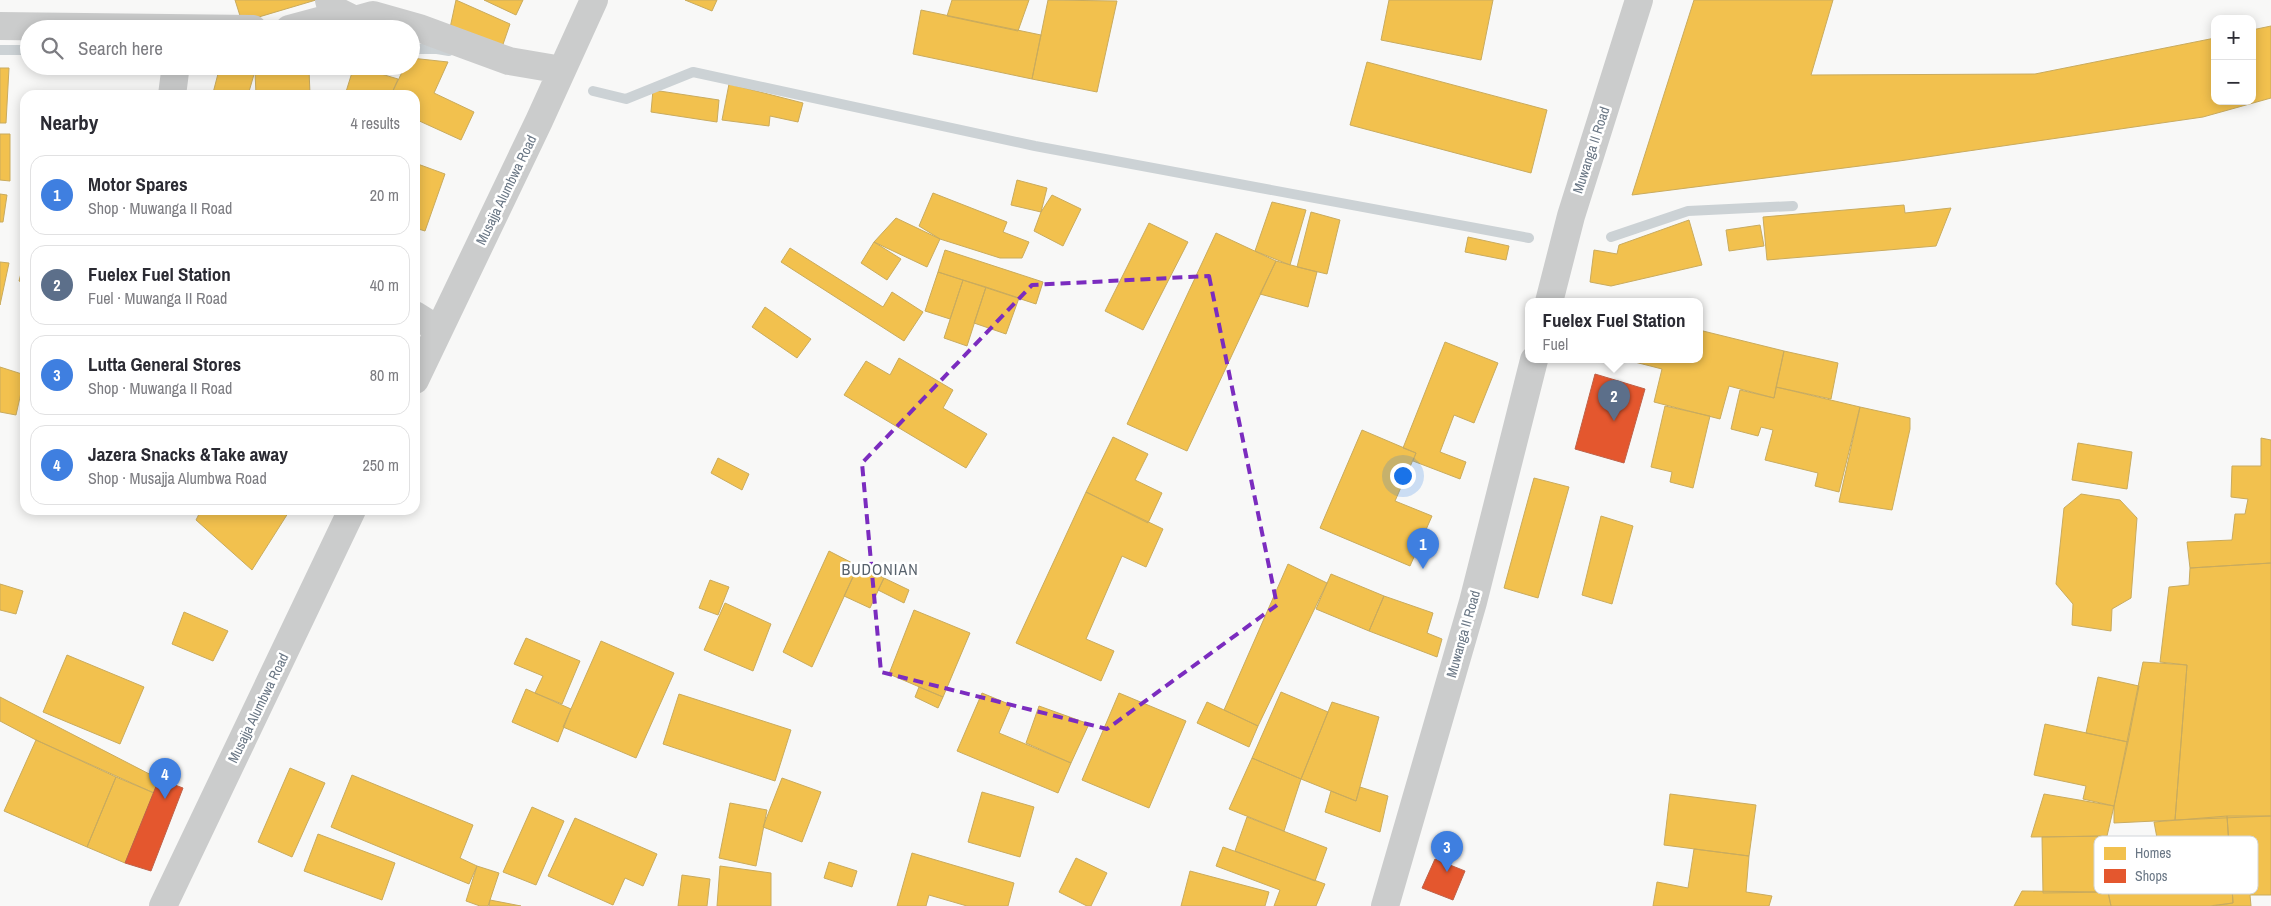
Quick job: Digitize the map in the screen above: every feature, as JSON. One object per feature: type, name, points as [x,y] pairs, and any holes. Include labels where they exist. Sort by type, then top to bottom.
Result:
[{"type":"street","name":"Musajja Alumbwa Road","points":[[420,370],[594,0]]},
{"type":"street","name":"Muwanga II Road","points":[[1549,298],[1570,216],[1639,0]]},
{"type":"street","points":[[308,20],[335,7],[355,20],[373,15],[391,20]]},
{"type":"street","points":[[0,26],[20,26]]},
{"type":"street","points":[[420,28],[509,61],[562,70]]},
{"type":"street","points":[[420,318],[439,330]]},
{"type":"street","name":"Muwanga II Road","points":[[1385,906],[1473,602],[1533,363]]},
{"type":"street","name":"Musajja Alumbwa Road","points":[[163,906],[350,515]]},
{"type":"highlighted area","points":[[1209,276],[1277,605],[1107,729],[881,672],[862,463],[1032,285]]},
{"type":"building: Homes","points":[[235,0],[316,0],[249,20],[241,20]]},
{"type":"building: Homes","points":[[456,0],[510,24],[500,53],[450,28]]},
{"type":"building: Homes","points":[[484,0],[523,0],[516,15]]},
{"type":"building: Homes","points":[[685,0],[717,0],[712,11]]},
{"type":"building: Homes","points":[[952,0],[1029,0],[1018,31],[947,16]]},
{"type":"building: Homes","points":[[1048,0],[1117,1],[1097,92],[1032,79]]},
{"type":"building: Homes","points":[[1389,0],[1493,0],[1481,60],[1381,40]]},
{"type":"building: Homes","points":[[1694,0],[1833,0],[1811,75],[2035,74],[2211,39],[2211,105],[2246,105],[2203,117],[1899,161],[1632,195]]},
{"type":"building: Homes","points":[[921,10],[1041,35],[1032,79],[913,54]]},
{"type":"building: Homes","points":[[2271,26],[2271,98],[2256,102],[2256,29]]},
{"type":"building: Homes","points":[[420,59],[448,62],[434,93],[474,112],[461,140],[420,121],[420,90],[393,90],[401,75],[420,75]]},
{"type":"building: Homes","points":[[1367,62],[1547,110],[1531,173],[1350,125]]},
{"type":"building: Homes","points":[[0,68],[9,68],[6,123],[0,123]]},
{"type":"building: Homes","points":[[218,75],[254,75],[249,90],[214,90]]},
{"type":"building: Homes","points":[[255,75],[309,75],[310,90],[256,90]]},
{"type":"building: Homes","points":[[351,75],[384,75],[398,79],[393,90],[347,90]]},
{"type":"building: Homes","points":[[729,84],[803,103],[798,122],[770,116],[769,126],[722,120]]},
{"type":"building: Homes","points":[[653,90],[719,100],[717,122],[651,112]]},
{"type":"building: Homes","points":[[0,134],[10,134],[10,181],[0,180]]},
{"type":"building: Homes","points":[[420,165],[445,174],[425,231],[420,230]]},
{"type":"building: Homes","points":[[1017,180],[1047,188],[1041,212],[1011,205]]},
{"type":"building: Homes","points":[[933,193],[1007,222],[1003,232],[1029,242],[1022,258],[1000,258],[940,239],[919,226]]},
{"type":"building: Homes","points":[[0,194],[7,195],[3,222],[0,222]]},
{"type":"building: Homes","points":[[1052,195],[1081,209],[1063,246],[1034,231],[1041,212]]},
{"type":"building: Homes","points":[[1272,202],[1306,210],[1290,265],[1255,251]]},
{"type":"building: Homes","points":[[1904,205],[1905,213],[1951,208],[1936,246],[1767,260],[1763,217]]},
{"type":"building: Homes","points":[[1311,212],[1340,220],[1327,274],[1297,267]]},
{"type":"building: Homes","points":[[896,218],[940,239],[927,267],[874,242]]},
{"type":"building: Homes","points":[[1689,220],[1702,265],[1611,286],[1590,282],[1594,250],[1617,254],[1619,245]]},
{"type":"building: Homes","points":[[1149,223],[1188,242],[1143,330],[1105,311]]},
{"type":"building: Homes","points":[[1760,225],[1764,246],[1729,251],[1726,230]]},
{"type":"building: Homes","points":[[1216,233],[1276,261],[1187,451],[1127,424]]},
{"type":"building: Homes","points":[[1468,237],[1509,246],[1506,260],[1465,252]]},
{"type":"building: Homes","points":[[874,242],[901,259],[887,280],[861,263]]},
{"type":"building: Homes","points":[[790,248],[883,307],[892,292],[923,312],[904,341],[781,262]]},
{"type":"building: Homes","points":[[945,250],[1043,282],[1036,304],[938,272]]},
{"type":"building: Homes","points":[[1276,261],[1317,272],[1308,307],[1260,294]]},
{"type":"building: Homes","points":[[0,262],[9,263],[0,305]]},
{"type":"building: Homes","points":[[938,272],[963,280],[950,319],[925,311]]},
{"type":"building: Homes","points":[[963,280],[986,287],[967,346],[944,338]]},
{"type":"building: Homes","points":[[986,287],[1019,298],[1006,334],[974,323]]},
{"type":"building: Homes","points":[[765,307],[811,339],[797,358],[752,327]]},
{"type":"building: Homes","points":[[1703,331],[1784,351],[1774,398],[1729,386],[1720,419],[1654,402],[1662,369],[1639,363],[1703,363]]},
{"type":"building: Homes","points":[[1445,342],[1498,363],[1474,423],[1454,415],[1440,452],[1466,462],[1460,479],[1413,461],[1416,453],[1403,448]]},
{"type":"building: Homes","points":[[1784,351],[1838,363],[1831,399],[1776,387]]},
{"type":"building: Homes","points":[[899,358],[953,390],[943,408],[987,434],[966,468],[844,395],[866,361],[890,375]]},
{"type":"building: Homes","points":[[0,367],[20,373],[20,397],[16,415],[0,412]]},
{"type":"building: Homes","points":[[1776,387],[1860,407],[1839,492],[1815,486],[1818,473],[1765,460],[1773,430],[1761,427],[1758,436],[1731,429],[1740,390],[1774,398]]},
{"type":"building: Homes","points":[[1665,406],[1710,416],[1693,488],[1670,482],[1672,472],[1651,467]]},
{"type":"building: Homes","points":[[1860,407],[1910,418],[1910,429],[1892,510],[1839,502]]},
{"type":"building: Homes","points":[[1362,430],[1416,453],[1395,501],[1432,516],[1410,566],[1320,528]]},
{"type":"building: Homes","points":[[1113,437],[1148,454],[1135,480],[1162,493],[1148,523],[1086,492]]},
{"type":"building: Homes","points":[[2261,438],[2271,440],[2271,563],[2190,568],[2187,542],[2232,540],[2235,514],[2245,514],[2248,499],[2231,497],[2232,466],[2261,466]]},
{"type":"building: Homes","points":[[2078,443],[2132,452],[2127,489],[2072,480]]},
{"type":"building: Homes","points":[[718,458],[749,474],[742,490],[711,473]]},
{"type":"building: Homes","points":[[1534,478],[1569,487],[1538,598],[1504,588]]},
{"type":"building: Homes","points":[[1086,492],[1163,529],[1146,567],[1122,556],[1086,639],[1114,651],[1101,681],[1016,643]]},
{"type":"building: Homes","points":[[2081,494],[2120,500],[2137,518],[2131,598],[2112,609],[2111,631],[2072,625],[2073,604],[2056,584],[2064,508]]},
{"type":"building: Homes","points":[[198,515],[287,515],[252,570],[196,520]]},
{"type":"building: Homes","points":[[1601,516],[1633,526],[1612,604],[1582,595]]},
{"type":"building: Homes","points":[[829,551],[858,566],[812,667],[783,652]]},
{"type":"building: Homes","points":[[2271,563],[2271,816],[2175,820],[2187,665],[2160,662],[2169,587],[2189,585],[2190,568]]},
{"type":"building: Homes","points":[[1288,564],[1327,583],[1258,726],[1224,710]]},
{"type":"building: Homes","points":[[858,566],[884,578],[870,608],[844,596]]},
{"type":"building: Homes","points":[[1331,574],[1384,596],[1369,631],[1316,609]]},
{"type":"building: Homes","points":[[884,578],[909,590],[904,603],[878,590]]},
{"type":"building: Homes","points":[[710,580],[729,587],[718,615],[699,608]]},
{"type":"building: Homes","points":[[0,584],[23,591],[16,614],[0,610]]},
{"type":"building: Homes","points":[[1384,596],[1433,613],[1427,633],[1442,639],[1437,657],[1369,631]]},
{"type":"building: Homes","points":[[725,603],[771,624],[753,671],[704,650]]},
{"type":"building: Homes","points":[[914,610],[970,633],[943,697],[889,674]]},
{"type":"building: Homes","points":[[184,612],[228,631],[213,661],[172,644]]},
{"type":"building: Homes","points":[[526,638],[580,661],[562,704],[535,693],[543,676],[514,664]]},
{"type":"building: Homes","points":[[601,641],[674,673],[636,758],[563,727]]},
{"type":"building: Homes","points":[[67,655],[144,687],[120,744],[43,712]]},
{"type":"building: Homes","points":[[2143,662],[2187,665],[2175,820],[2114,823],[2114,806]]},
{"type":"building: Homes","points":[[2098,677],[2139,686],[2128,742],[2086,733]]},
{"type":"building: Homes","points":[[919,687],[943,697],[938,708],[915,697]]},
{"type":"building: Homes","points":[[526,689],[571,709],[558,742],[512,722]]},
{"type":"building: Homes","points":[[1281,692],[1328,712],[1301,779],[1252,758]]},
{"type":"building: Homes","points":[[982,693],[1011,705],[999,733],[1071,763],[1058,793],[957,751]]},
{"type":"building: Homes","points":[[1119,693],[1186,721],[1149,808],[1082,780]]},
{"type":"building: Homes","points":[[679,694],[791,730],[775,781],[663,744]]},
{"type":"building: Homes","points":[[0,697],[159,779],[154,793],[36,740],[0,721]]},
{"type":"building: Homes","points":[[1207,702],[1258,726],[1249,747],[1197,723]]},
{"type":"building: Homes","points":[[1332,702],[1379,717],[1356,801],[1301,779]]},
{"type":"building: Homes","points":[[1039,706],[1089,724],[1071,763],[1026,743]]},
{"type":"building: Homes","points":[[2045,724],[2128,742],[2114,806],[2083,799],[2086,786],[2034,775]]},
{"type":"building: Homes","points":[[36,740],[116,777],[87,847],[4,811]]},
{"type":"building: Homes","points":[[1252,758],[1301,779],[1284,831],[1229,809]]},
{"type":"building: Homes","points":[[290,768],[325,783],[292,857],[258,842]]},
{"type":"building: Homes","points":[[352,775],[473,825],[460,858],[477,866],[469,884],[331,827]]},
{"type":"building: Homes","points":[[116,777],[154,793],[125,863],[87,847]]},
{"type":"building: Homes","points":[[782,778],[821,792],[802,842],[763,827]]},
{"type":"building: Homes","points":[[1360,787],[1388,796],[1380,832],[1325,812],[1331,791],[1356,801]]},
{"type":"building: Homes","points":[[982,792],[1034,807],[1020,857],[968,842]]},
{"type":"building: Homes","points":[[1670,794],[1756,805],[1749,856],[1664,845]]},
{"type":"building: Homes","points":[[2044,794],[2114,806],[2107,836],[2031,837]]},
{"type":"building: Homes","points":[[730,803],[767,810],[756,866],[719,858]]},
{"type":"building: Homes","points":[[532,807],[564,821],[536,885],[503,872]]},
{"type":"building: Homes","points":[[2227,816],[2228,836],[2157,836],[2154,822]]},
{"type":"building: Homes","points":[[2227,816],[2271,816],[2271,895],[2250,895],[2251,906],[2213,906],[2233,903],[2232,894],[2258,894],[2258,836],[2228,836]]},
{"type":"building: Homes","points":[[1247,817],[1327,848],[1315,881],[1235,851]]},
{"type":"building: Homes","points":[[575,818],[657,854],[643,886],[625,878],[613,905],[548,876]]},
{"type":"building: Homes","points":[[318,834],[395,863],[382,900],[304,871]]},
{"type":"building: Homes","points":[[2094,836],[2094,892],[2043,893],[2042,837]]},
{"type":"building: Homes","points":[[1223,847],[1325,884],[1316,906],[1274,906],[1280,890],[1216,866]]},
{"type":"building: Homes","points":[[1694,849],[1749,856],[1746,892],[1772,896],[1769,906],[1653,906],[1657,882],[1688,888]]},
{"type":"building: Homes","points":[[912,853],[1014,883],[1008,906],[967,906],[929,895],[926,906],[897,906]]},
{"type":"building: Homes","points":[[1076,858],[1107,873],[1091,906],[1087,906],[1059,892]]},
{"type":"building: Homes","points":[[829,862],[857,871],[852,887],[824,878]]},
{"type":"building: Homes","points":[[477,866],[499,873],[488,906],[480,906],[466,901]]},
{"type":"building: Homes","points":[[720,866],[771,873],[771,906],[717,906]]},
{"type":"building: Homes","points":[[1190,871],[1269,892],[1265,906],[1181,906]]},
{"type":"building: Homes","points":[[682,875],[710,879],[707,906],[678,906]]},
{"type":"building: Homes","points":[[2022,891],[2094,892],[2094,894],[2108,894],[2111,906],[2014,906]]},
{"type":"building: Homes","points":[[2108,894],[2232,894],[2233,903],[2209,906],[2111,906]]},
{"type":"building: Homes","points":[[490,900],[521,906],[489,906]]},
{"type":"building: Shops","points":[[1595,374],[1645,389],[1624,463],[1575,449]]},
{"type":"building: Shops","points":[[159,779],[183,788],[151,871],[125,863]]},
{"type":"building: Shops","points":[[1435,859],[1465,871],[1453,900],[1422,888]]},
{"type":"waterway","points":[[420,49],[449,51]]},
{"type":"waterway","points":[[0,50],[20,50]]},
{"type":"waterway","points":[[593,91],[626,99],[693,72],[1035,146],[1529,238]]},
{"type":"waterway","points":[[1611,237],[1688,211],[1793,206]]},
{"type":"place","name":"Fuelex Fuel Station","points":[[1614,421]]},
{"type":"place","name":"Motor Spares","points":[[1423,569]]},
{"type":"place","name":"Jazera Snacks &Take away","points":[[165,799]]},
{"type":"place","name":"Lutta General Stores","points":[[1447,872]]},
{"type":"district","name":"BUDONIAN","points":[[880,569]]}]
